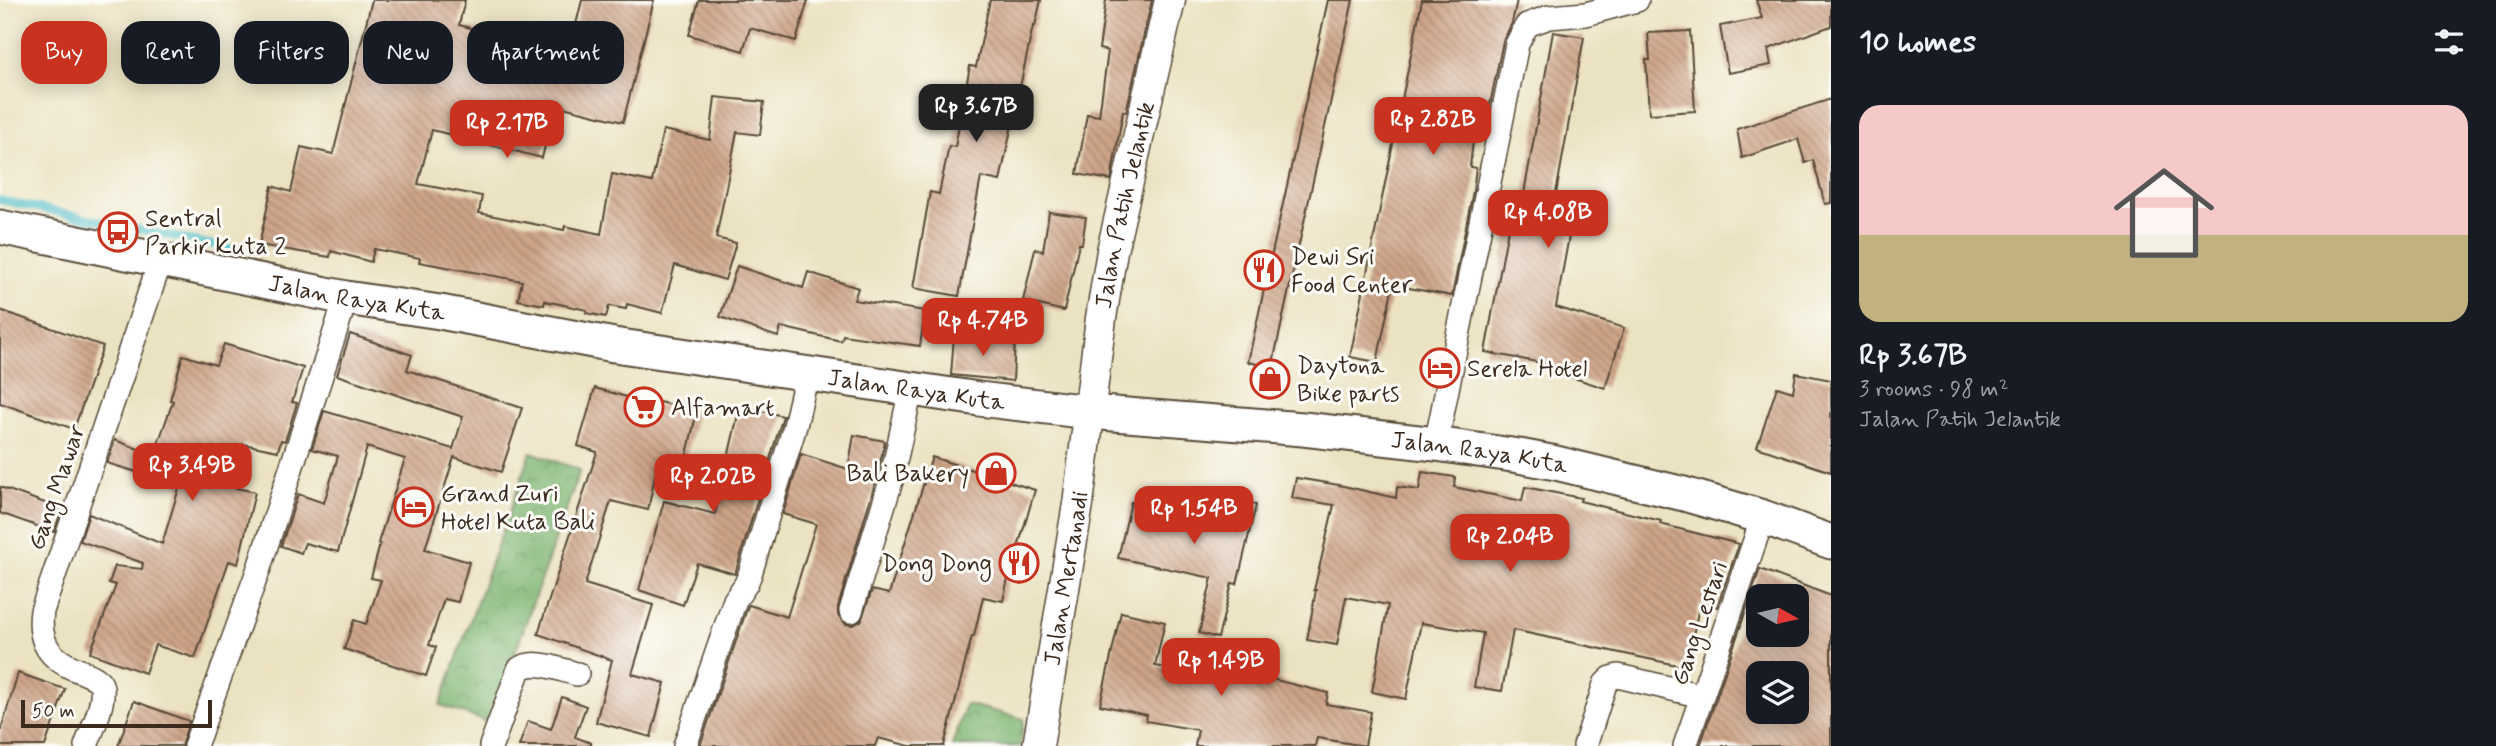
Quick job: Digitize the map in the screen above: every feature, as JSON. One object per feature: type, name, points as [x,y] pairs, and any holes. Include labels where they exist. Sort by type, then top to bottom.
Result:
[{"type":"main road","name":"Jalan Raya Kuta","points":[[0,227],[346,298],[440,312],[614,345],[979,400],[1089,412],[1290,427],[1436,444],[1556,463],[1684,494],[1763,517],[1831,542]]},
{"type":"street","name":"Jalan Patih Jelantik","points":[[1089,412],[1112,251],[1170,0]]},
{"type":"street","points":[[1436,444],[1517,44],[1527,25],[1549,17],[1603,10],[1637,0]]},
{"type":"street","name":"Gang Mawar","points":[[86,746],[101,701],[101,683],[51,656],[41,632],[42,611],[161,259]]},
{"type":"street","points":[[195,746],[259,568],[346,298]]},
{"type":"street","points":[[685,746],[735,600],[750,574],[795,426],[807,374]]},
{"type":"street","points":[[850,611],[891,481],[911,389]]},
{"type":"street","name":"Jalan Mertanadi","points":[[1038,746],[1089,412]]},
{"type":"street","name":"Gang Lestari","points":[[1685,746],[1763,517]]},
{"type":"street","points":[[491,746],[519,669],[527,665],[538,665],[578,674]]},
{"type":"street","points":[[1585,746],[1605,684],[1611,678],[1618,676],[1702,696]]},
{"type":"green space","points":[[531,452],[580,470],[490,723],[440,705]]},
{"type":"green space","points":[[966,704],[1024,719],[1020,746],[952,746]]},
{"type":"building","points":[[372,0],[465,0],[459,25],[467,27],[467,84],[624,84],[624,21],[577,21],[582,0],[654,0],[623,122],[555,105],[542,158],[432,130],[418,184],[482,196],[479,213],[564,230],[565,226],[601,234],[612,174],[652,182],[663,130],[710,140],[715,97],[764,102],[760,135],[737,132],[716,238],[736,243],[725,280],[675,265],[662,313],[627,304],[626,309],[609,306],[606,317],[545,301],[544,305],[518,300],[522,281],[419,262],[420,258],[374,249],[371,262],[331,251],[330,257],[259,245],[272,186],[291,192],[301,147],[333,154],[363,36],[363,84],[453,84],[453,21],[367,21]]},
{"type":"building","points":[[699,0],[808,0],[796,41],[750,28],[743,51],[689,35]]},
{"type":"building","points":[[990,0],[1041,0],[1000,181],[981,177],[959,296],[913,288],[930,192],[939,194],[949,146],[955,147],[970,66],[976,67]]},
{"type":"building","points":[[1106,0],[1152,0],[1126,112],[1123,111],[1111,180],[1077,174],[1087,114],[1099,116],[1108,51],[1099,49]]},
{"type":"building","points":[[1328,0],[1353,0],[1272,367],[1248,362]]},
{"type":"building","points":[[1422,0],[1517,0],[1512,23],[1503,41],[1487,119],[1476,117],[1470,167],[1476,168],[1473,191],[1452,296],[1393,285],[1377,362],[1350,357]]},
{"type":"building","points":[[1756,0],[1831,0],[1831,26],[1768,49],[1771,65],[1728,73],[1720,26],[1762,18]]},
{"type":"building","points":[[1690,31],[1695,111],[1649,114],[1646,60],[1650,60],[1648,33]]},
{"type":"building","points":[[1553,32],[1584,37],[1554,205],[1574,209],[1556,307],[1624,328],[1605,388],[1546,369],[1547,364],[1485,352],[1514,197],[1523,199]]},
{"type":"building","points":[[1831,99],[1831,203],[1825,204],[1813,160],[1805,163],[1798,139],[1742,158],[1737,129]]},
{"type":"building","points":[[1049,212],[1086,217],[1082,244],[1079,244],[1064,311],[1023,301],[1035,249],[1043,251]]},
{"type":"building","points":[[737,266],[803,288],[808,272],[858,288],[854,300],[925,311],[920,346],[843,335],[841,341],[781,327],[778,337],[720,317]]},
{"type":"building","points":[[0,310],[103,346],[74,429],[0,403]]},
{"type":"building","name":"Grand Zuri Hotel Kuta Bali","points":[[350,334],[412,355],[407,370],[522,408],[501,472],[454,457],[425,549],[469,562],[458,602],[444,599],[429,645],[436,647],[426,676],[344,649],[354,620],[366,624],[381,580],[371,578],[380,544],[378,543],[405,459],[367,447],[338,552],[305,543],[301,553],[281,546],[298,494],[324,503],[338,456],[312,449],[324,411],[453,449],[463,417],[337,375]]},
{"type":"building","points":[[954,336],[1015,340],[1013,381],[951,375]]},
{"type":"building","points":[[224,344],[303,368],[292,402],[297,403],[285,441],[281,440],[278,451],[243,444],[232,487],[255,492],[238,564],[229,561],[195,658],[155,645],[145,673],[90,653],[116,585],[109,583],[115,566],[142,569],[143,563],[80,541],[89,514],[162,544],[180,485],[107,463],[115,440],[154,455],[173,401],[170,400],[183,355],[216,365]]},
{"type":"building","points":[[1796,373],[1831,380],[1831,472],[1757,447],[1777,387],[1793,392]]},
{"type":"building","points":[[595,388],[658,406],[659,402],[697,411],[685,463],[659,457],[648,510],[611,501],[585,584],[653,605],[632,674],[665,683],[651,737],[596,722],[612,660],[538,634],[597,452],[578,446]]},
{"type":"building","points":[[740,406],[783,416],[735,574],[697,563],[683,605],[639,590],[664,501],[715,514]]},
{"type":"building","points":[[854,435],[885,441],[877,477],[838,607],[838,615],[846,624],[853,625],[861,621],[872,590],[889,594],[932,457],[1035,490],[1015,557],[1013,556],[1003,601],[983,597],[944,746],[910,746],[878,738],[875,746],[700,746],[748,606],[787,617],[816,524],[783,514],[801,454],[848,469]]},
{"type":"building","points":[[1422,472],[1455,477],[1454,487],[1522,501],[1525,487],[1581,498],[1580,501],[1739,544],[1717,607],[1700,603],[1686,667],[1513,630],[1502,691],[1474,687],[1483,633],[1421,623],[1406,699],[1372,692],[1388,605],[1346,597],[1337,645],[1307,640],[1314,590],[1334,505],[1292,498],[1296,478],[1396,498],[1397,487],[1419,490]]},
{"type":"building","points":[[0,487],[62,509],[54,532],[0,513]]},
{"type":"building","points":[[1204,493],[1256,505],[1237,584],[1232,583],[1218,638],[1199,633],[1212,578],[1118,558],[1131,502],[1198,517]]},
{"type":"building","points":[[1760,569],[1799,584],[1755,584]]},
{"type":"building","points":[[1810,588],[1831,596],[1831,746],[1700,746],[1746,610],[1746,648],[1810,648]]},
{"type":"building","points":[[1121,612],[1165,622],[1155,666],[1212,675],[1214,665],[1328,693],[1326,704],[1371,712],[1365,746],[1317,738],[1315,746],[1195,746],[1198,730],[1146,721],[1147,715],[1100,705]]},
{"type":"building","points":[[18,673],[65,689],[45,746],[0,746],[0,733]]},
{"type":"building","points":[[562,697],[586,706],[575,737],[591,743],[591,746],[519,746],[528,721],[551,729]]},
{"type":"building","points":[[134,701],[189,721],[181,746],[118,746]]},
{"type":"waterway","points":[[0,200],[242,251]]},
{"type":"place","name":"Sentral Parkir Kuta 2","points":[[118,232]]},
{"type":"place","name":"Dewi Sri Food Center","points":[[1264,270]]},
{"type":"place","name":"Serela Hotel","points":[[1440,368]]},
{"type":"place","name":"Daytona Bike parts","points":[[1270,379]]},
{"type":"place","name":"Alfamart","points":[[644,407]]},
{"type":"place","name":"Bali Bakery","points":[[996,473]]},
{"type":"place","name":"Grand Zuri Hotel Kuta Bali","points":[[414,507]]},
{"type":"place","name":"Dong Dong","points":[[1019,563]]}]
